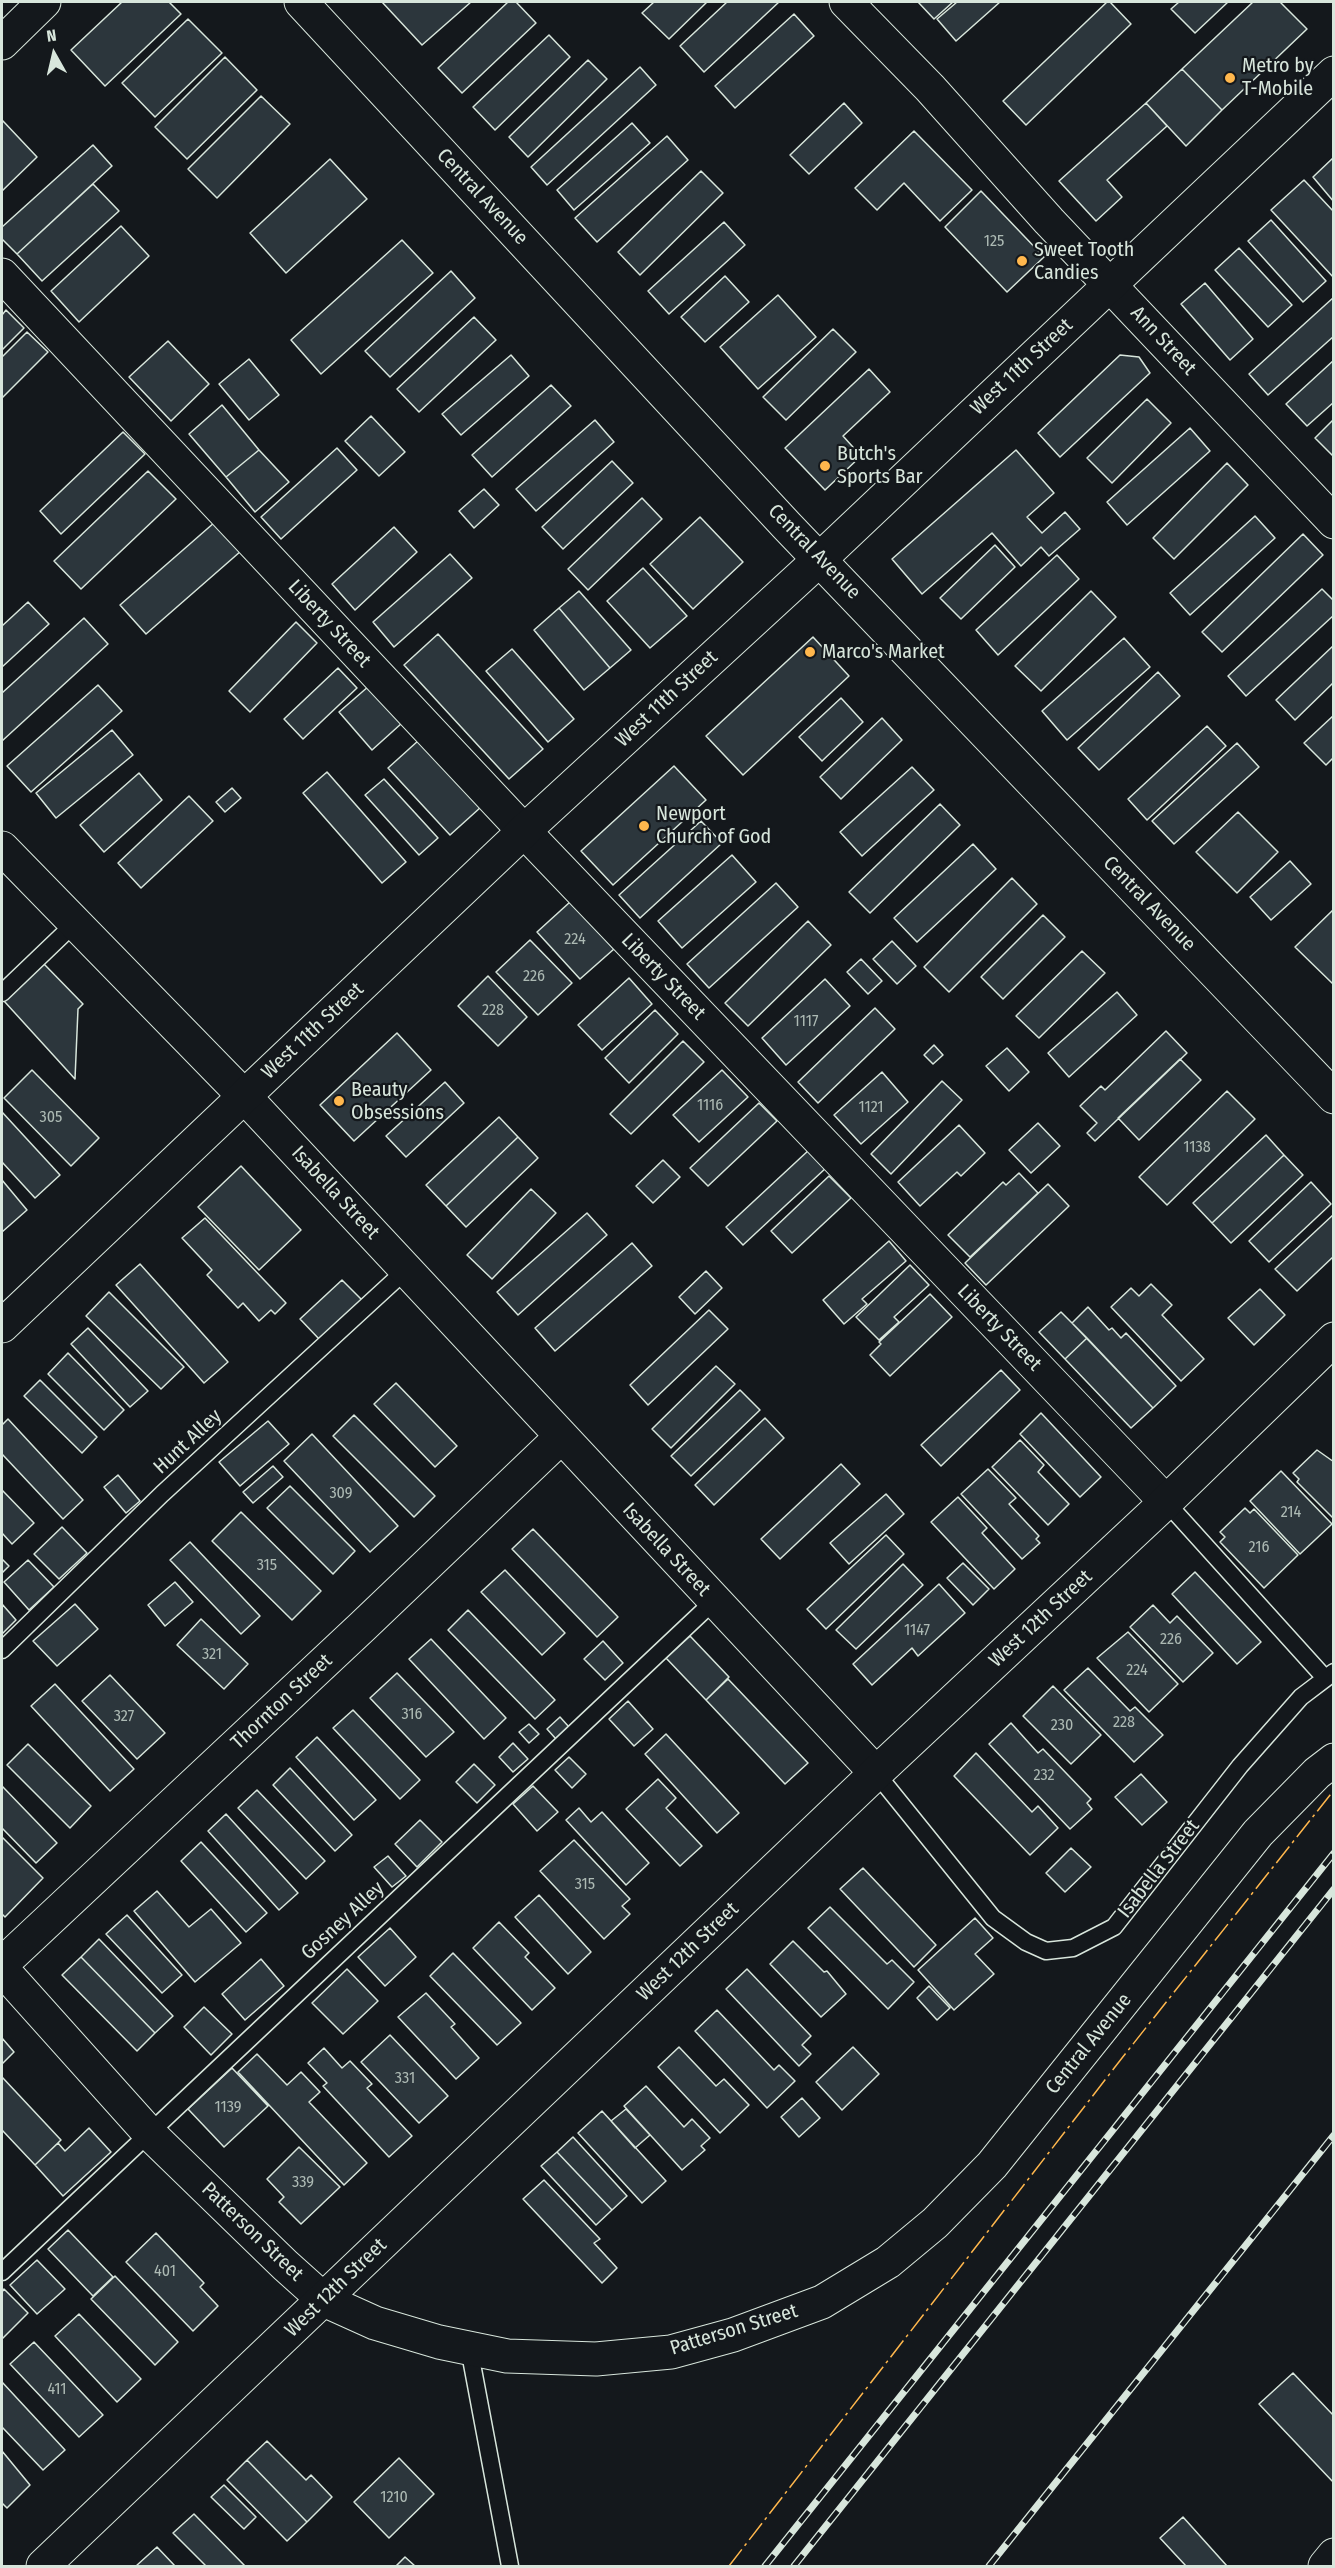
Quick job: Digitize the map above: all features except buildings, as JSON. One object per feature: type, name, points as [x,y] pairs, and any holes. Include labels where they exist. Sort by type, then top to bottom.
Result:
[{"type":"street","points":[[2,43],[44,2]]},
{"type":"street","name":"Central Avenue","points":[[301,2],[820,559],[1334,1097]]},
{"type":"street","name":"Ann Street","points":[[846,2],[930,88],[1049,221],[1334,522]]},
{"type":"street","name":"West 11th Street","points":[[2,1326],[524,831],[820,559],[1334,72]]},
{"type":"street","name":"Liberty Street","points":[[2,275],[524,831],[1166,1502]]},
{"type":"street","name":"Isabella Street","points":[[2,848],[244,1096],[407,1269],[560,1438],[876,1773]]},
{"type":"street","name":"West 12th Street","points":[[43,2566],[876,1773],[1166,1502],[1334,1339]]},
{"type":"street","name":"Thornton Street","points":[[2,1964],[560,1438]]},
{"type":"street","name":"Central Avenue","points":[[822,2302],[888,2262],[935,2223],[992,2165],[1258,1833],[1317,1773],[1334,1760]]},
{"type":"street","name":"Patterson Street","points":[[2,1969],[149,2133],[285,2265],[324,2300],[375,2323],[439,2342],[507,2355],[596,2359],[671,2352],[733,2335],[822,2302]]},
{"type":"street","points":[[1325,2566],[1334,2555]]},
{"type":"lane","points":[[2,993],[74,924]]},
{"type":"lane","name":"Hunt Alley","points":[[2,1650],[162,1494],[407,1269]]},
{"type":"lane","name":"Liberty Street","points":[[1166,1502],[1329,1675]]},
{"type":"lane","name":"Gosney Alley","points":[[2,2272],[714,1601]]},
{"type":"lane","name":"Isabella Street","points":[[876,1773],[993,1918],[1026,1942],[1046,1951],[1073,1948],[1114,1927],[1240,1766],[1301,1697],[1329,1675]]},
{"type":"lane","points":[[469,2348],[510,2566]]},
{"type":"railway","points":[[765,2566],[1334,1853]]},
{"type":"railway","points":[[794,2566],[1334,1889]]},
{"type":"railway","points":[[989,2566],[1334,2135]]},
{"type":"power","points":[[729,2566],[1122,2058],[1334,1790]]},
{"type":"place","name":"Metro by T-Mobile","points":[[1230,78]]},
{"type":"place","name":"Sweet Tooth Candies","points":[[1022,261]]},
{"type":"place","name":"Butch's Sports Bar","points":[[825,466]]},
{"type":"place","name":"Marco's Market","points":[[810,652]]},
{"type":"place","name":"Newport Church of God","points":[[644,826]]},
{"type":"place","name":"Beauty Obsessions","points":[[339,1101]]}]
